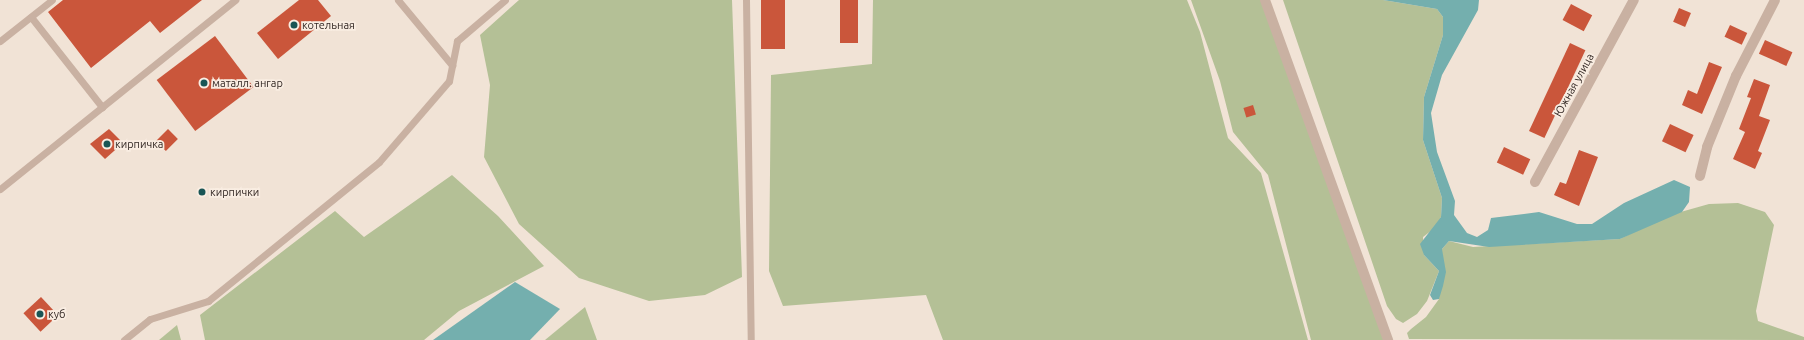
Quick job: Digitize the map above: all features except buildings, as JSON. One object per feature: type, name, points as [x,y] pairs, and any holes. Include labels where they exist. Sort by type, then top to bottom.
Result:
[{"type":"street","points":[[1265,0],[1388,340]]},
{"type":"street","name":"Южная улица","points":[[1535,182],[1634,0]]},
{"type":"street","points":[[1700,176],[1707,147],[1736,76],[1775,0]]},
{"type":"lane","points":[[0,41],[52,0]]},
{"type":"lane","points":[[0,189],[235,0]]},
{"type":"lane","points":[[398,0],[452,65]]},
{"type":"lane","points":[[124,340],[150,319],[208,301],[379,162],[449,81],[457,41],[505,0]]},
{"type":"lane","points":[[746,0],[751,340]]},
{"type":"lane","points":[[31,17],[102,107]]},
{"type":"green space","points":[[519,0],[732,0],[742,277],[705,295],[649,301],[579,278],[519,224],[484,157],[490,85],[480,35]]},
{"type":"green space","points":[[873,0],[1187,0],[1200,32],[1228,138],[1261,173],[1308,340],[943,340],[926,295],[783,306],[769,271],[771,75],[872,64]]},
{"type":"green space","points":[[1191,0],[1265,0],[1388,340],[1311,340],[1268,175],[1233,132],[1220,81]]},
{"type":"green space","points":[[1283,0],[1383,0],[1437,9],[1443,17],[1443,35],[1424,97],[1423,140],[1442,198],[1441,217],[1436,227],[1423,237],[1424,255],[1439,271],[1427,301],[1417,314],[1403,323],[1396,319],[1387,306]]},
{"type":"green space","points":[[452,175],[498,216],[544,266],[459,311],[424,340],[205,340],[200,315],[335,211],[364,237]]},
{"type":"green space","points":[[1738,203],[1765,212],[1774,225],[1756,311],[1758,321],[1804,337],[1804,340],[1409,339],[1407,333],[1426,317],[1439,299],[1442,249],[1449,241],[1473,247],[1620,239],[1663,217],[1709,204]]},
{"type":"green space","points":[[585,307],[597,340],[545,340]]},
{"type":"green space","points":[[177,325],[181,340],[159,340]]},
{"type":"water","points":[[1383,0],[1479,0],[1478,10],[1442,75],[1431,113],[1437,152],[1455,201],[1454,215],[1467,233],[1477,237],[1488,230],[1491,218],[1539,212],[1577,224],[1592,224],[1624,203],[1674,180],[1690,187],[1689,202],[1682,212],[1620,239],[1489,247],[1449,241],[1442,249],[1446,272],[1443,286],[1439,299],[1433,300],[1430,295],[1439,271],[1424,255],[1420,244],[1441,217],[1442,198],[1423,140],[1424,97],[1443,35],[1443,17],[1437,9]]},
{"type":"water","points":[[515,282],[560,309],[530,340],[433,340]]},
{"type":"place","name":"котельная","points":[[294,25]]},
{"type":"place","name":"маталл. ангар","points":[[204,83]]},
{"type":"place","name":"кирпичка","points":[[107,144]]},
{"type":"place","name":"кирпички","points":[[202,192]]},
{"type":"place","name":"куб","points":[[40,314]]}]
